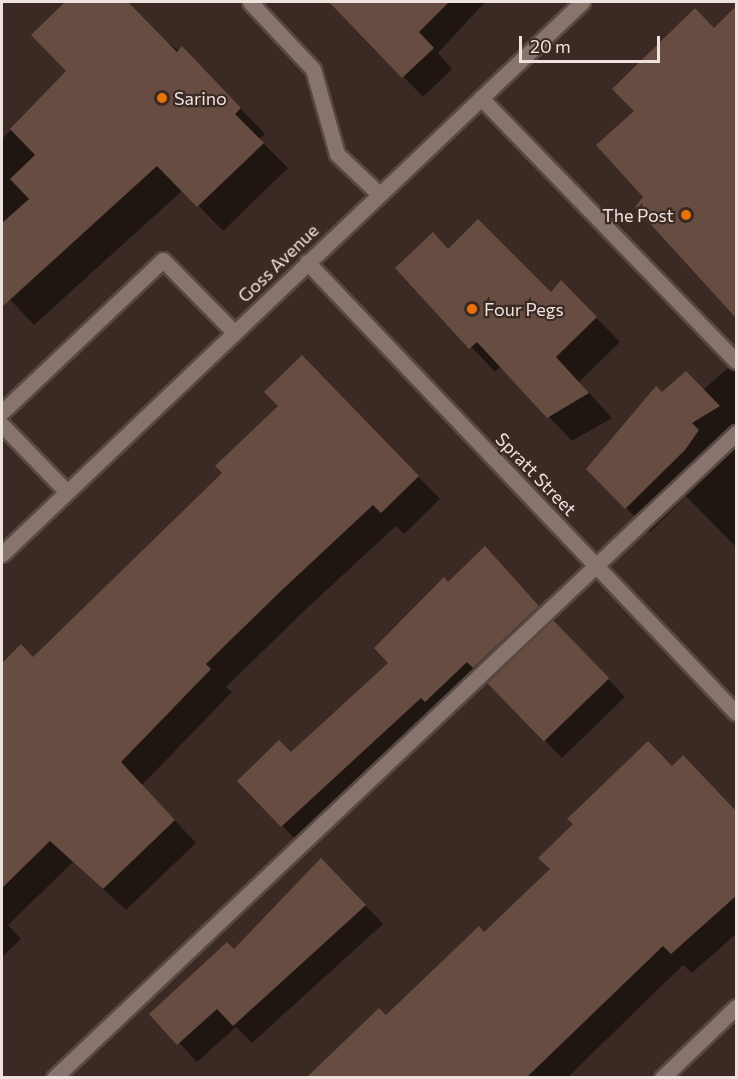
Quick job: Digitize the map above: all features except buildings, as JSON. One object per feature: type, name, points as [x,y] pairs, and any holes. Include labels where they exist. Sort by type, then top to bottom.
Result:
[{"type":"main road","points":[[250,2],[313,69],[337,154],[379,194]]},
{"type":"main road","name":"Goss Avenue","points":[[2,554],[582,2]]},
{"type":"main road","points":[[481,98],[736,360]]},
{"type":"main road","points":[[2,412],[163,260],[234,332]]},
{"type":"main road","name":"Spratt Street","points":[[307,262],[736,713]]},
{"type":"main road","points":[[2,425],[66,491]]},
{"type":"main road","points":[[54,1077],[736,433]]},
{"type":"main road","points":[[662,1077],[736,1007]]},
{"type":"place","name":"Sarino","points":[[162,98]]},
{"type":"place","name":"The Post","points":[[686,215]]},
{"type":"place","name":"Four Pegs","points":[[472,309]]}]
